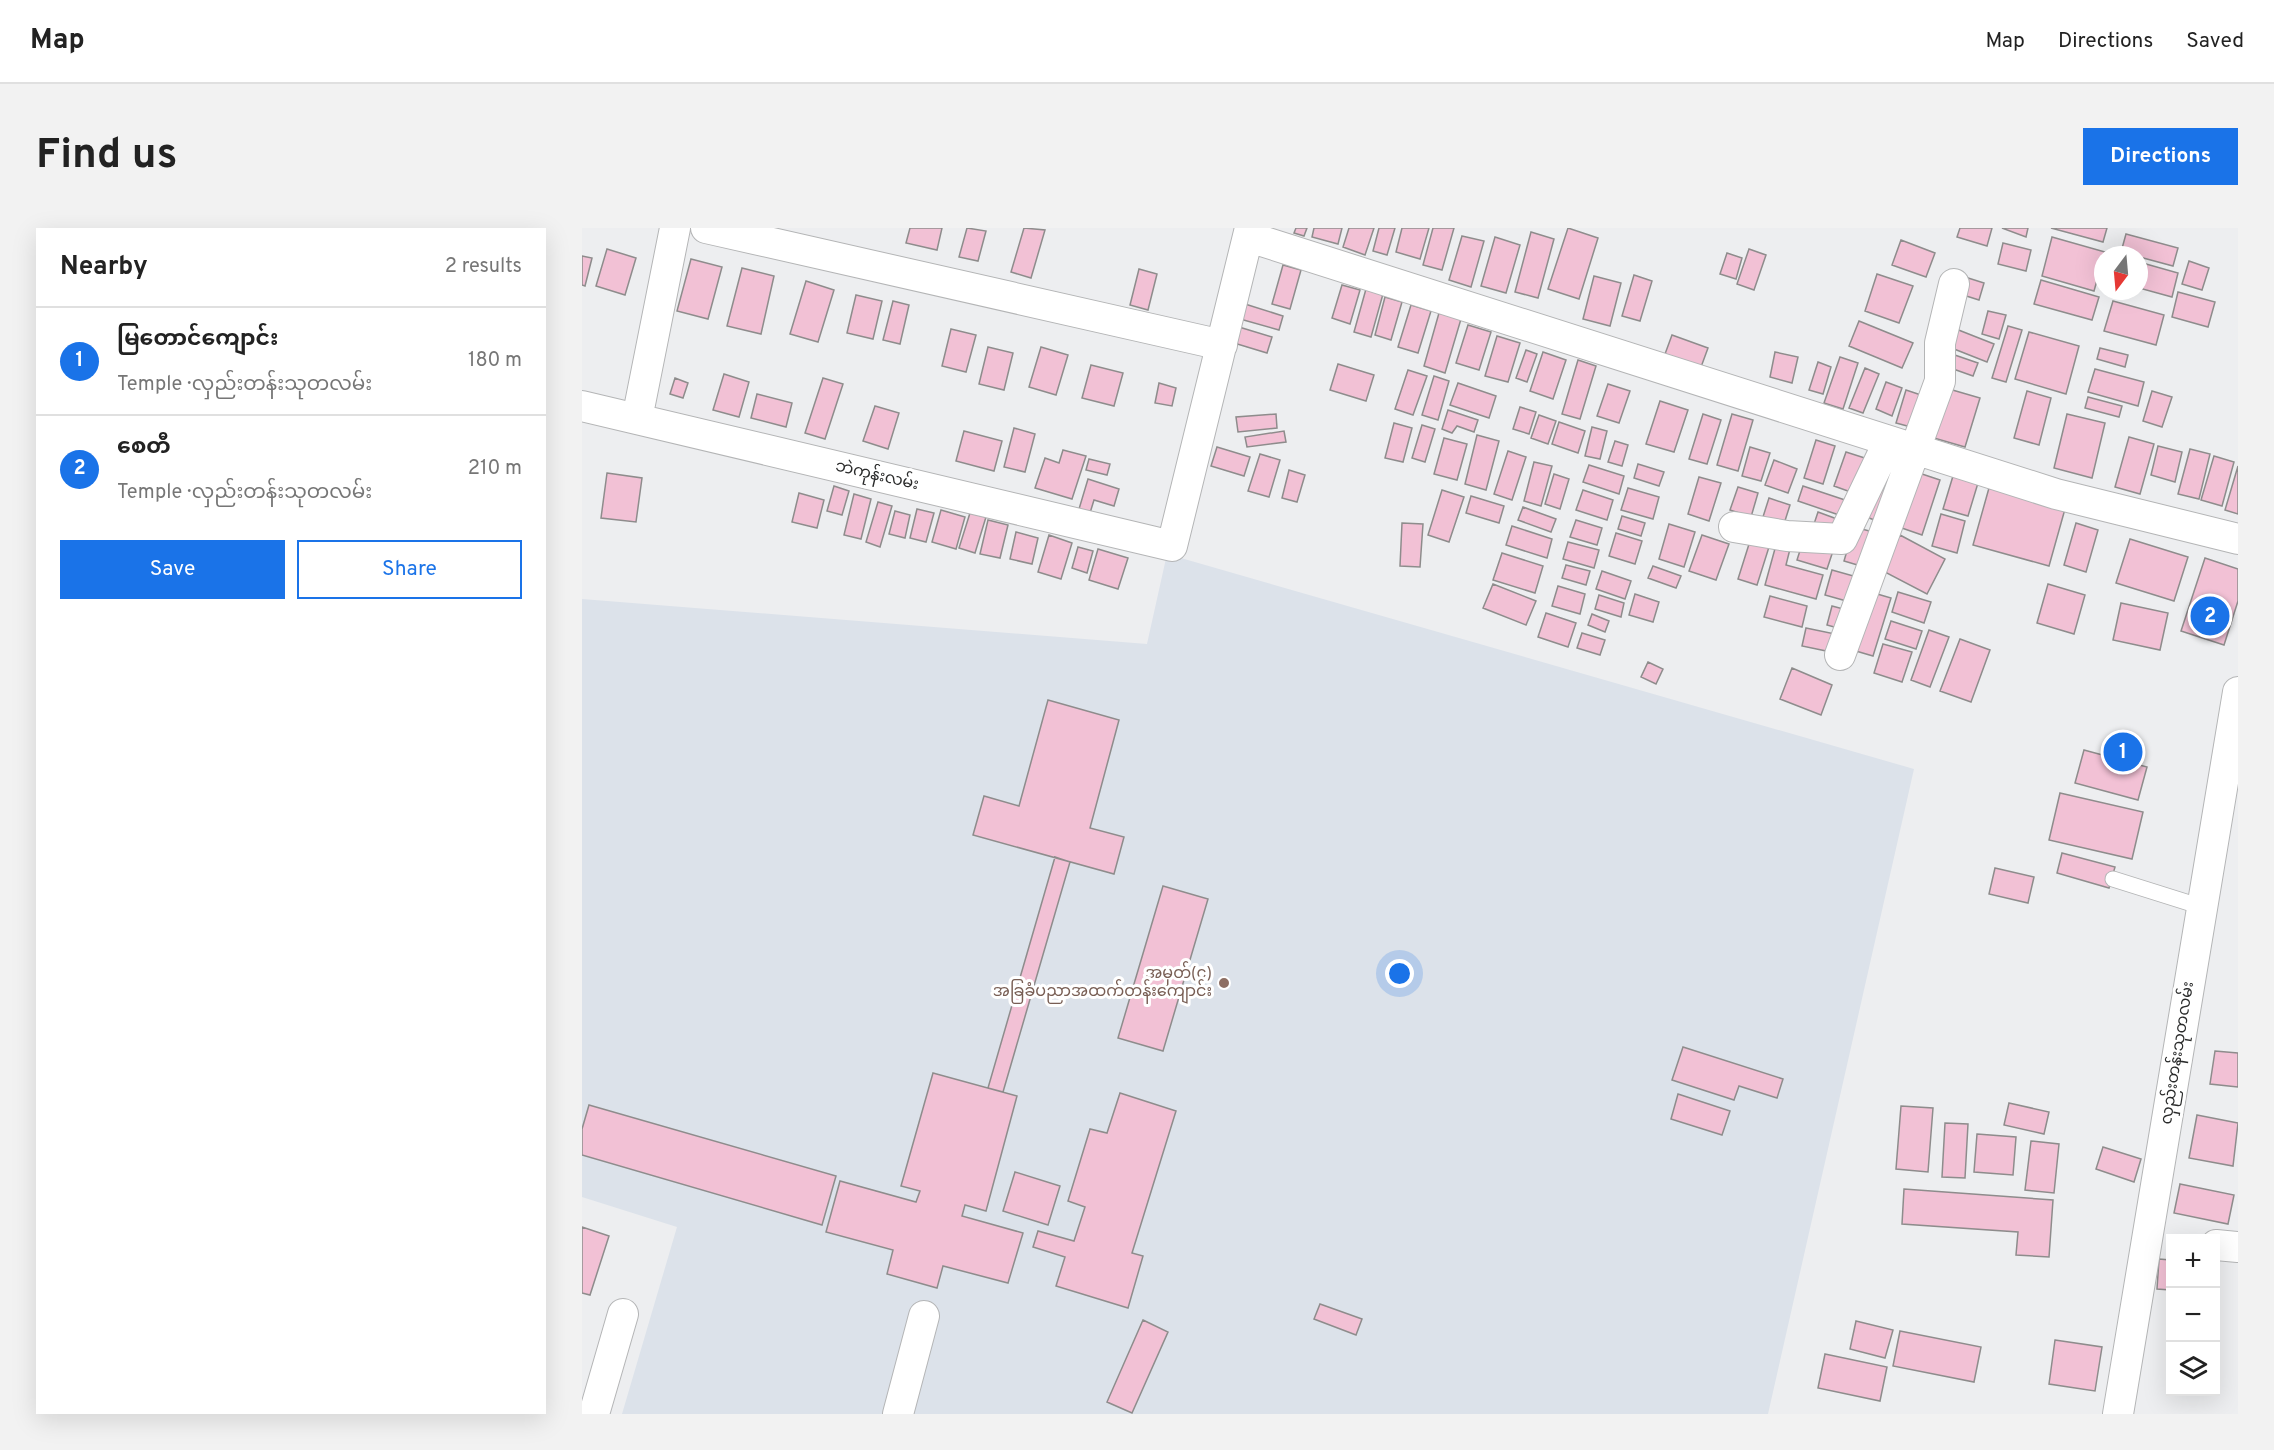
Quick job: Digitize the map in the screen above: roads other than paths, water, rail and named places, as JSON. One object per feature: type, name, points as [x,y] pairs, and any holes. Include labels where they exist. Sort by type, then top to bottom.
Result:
[{"type":"street","points":[[637,419],[675,228]]},
{"type":"street","points":[[706,228],[1222,345],[1250,233],[2056,494],[2238,539]]},
{"type":"street","points":[[1734,527],[1787,536],[1842,539],[1940,381],[1940,343],[1954,284]]},
{"type":"street","name":"ဘဲကုန်းလမ်း","points":[[582,406],[1172,546],[1222,345]]},
{"type":"street","points":[[1840,655],[1902,445]]},
{"type":"street","name":"လှည်းတန်းသုတလမ်း","points":[[2118,1414],[2159,1239],[2202,907],[2238,692]]},
{"type":"street","points":[[2220,1246],[2238,1248]]},
{"type":"street","points":[[594,1414],[623,1314]]},
{"type":"street","points":[[898,1414],[924,1316]]},
{"type":"lane","points":[[2113,879],[2202,907]]},
{"type":"place","name":"စေတီ","points":[[2210,616]]},
{"type":"place","name":"မြတောင်ကျောင်း","points":[[2123,752]]},
{"type":"place","name":"အမှတ်(၄) အခြခံပညာအထက်တန်းကျောင်း","points":[[1224,983]]}]
